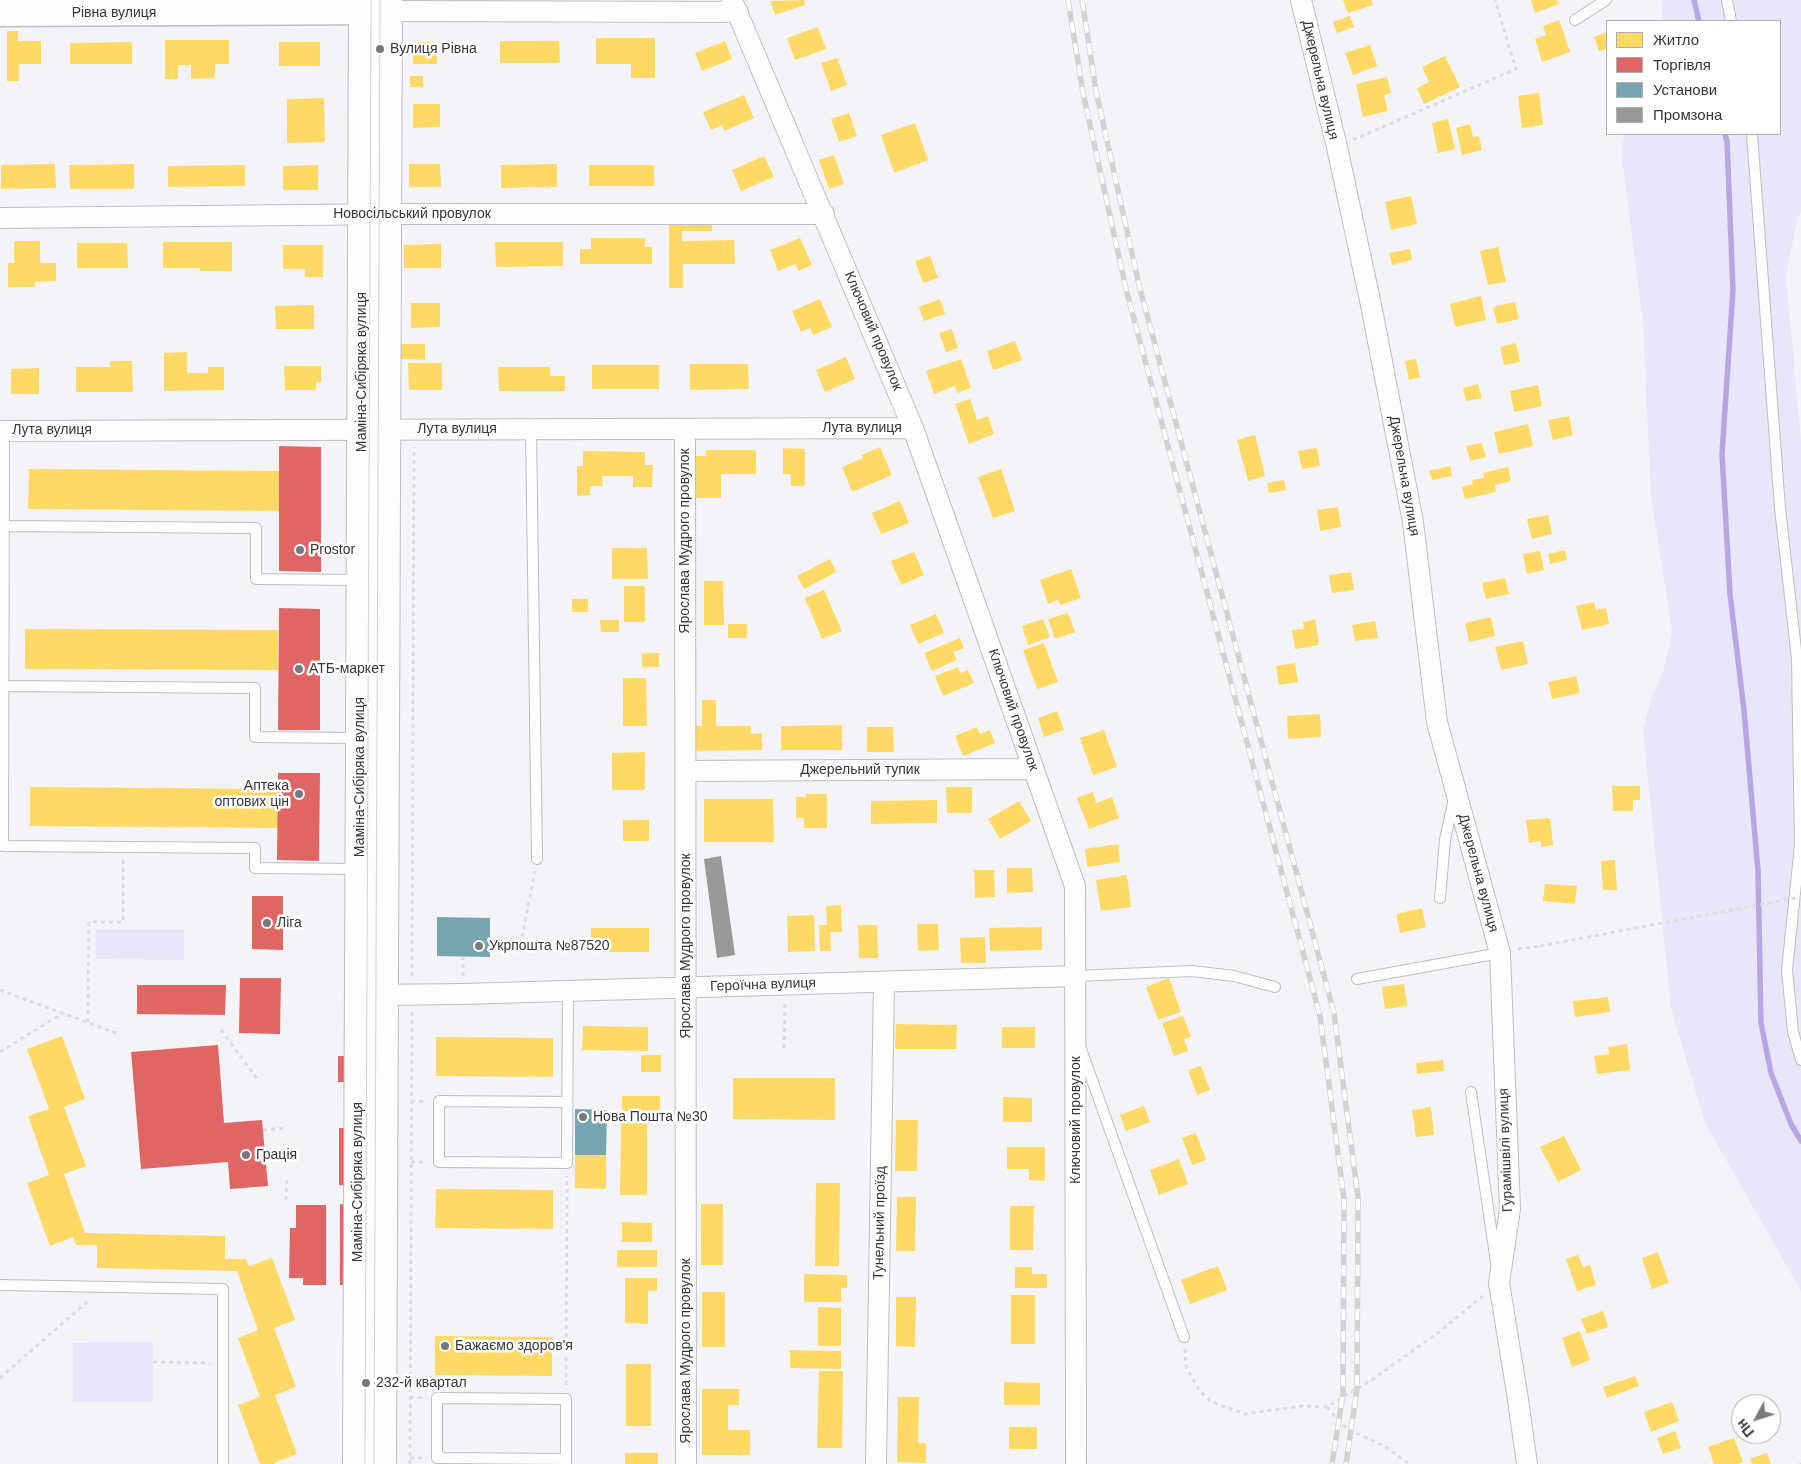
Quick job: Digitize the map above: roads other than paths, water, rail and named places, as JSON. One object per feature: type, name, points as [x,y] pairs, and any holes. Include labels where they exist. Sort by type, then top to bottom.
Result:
[{"type":"main road","name":"Маміна-Сибіряка вулиця","points":[[376,6],[372,995],[382,1464]]},
{"type":"main road","name":"Маміна-Сибіряка вулиця","points":[[357,1464],[372,995]]},
{"type":"street","name":"Джерельна вулиця","points":[[1301,0],[1371,305],[1411,512],[1436,722],[1500,953]]},
{"type":"street","name":"Рівна вулиця","points":[[0,14],[59,7],[735,6]]},
{"type":"street","name":"Ключовий провулок","points":[[735,6],[914,428],[1075,886],[1076,1464]]},
{"type":"street","name":"Новосільський провулок","points":[[0,218],[375,214],[824,214]]},
{"type":"street","name":"Лута вулиця","points":[[2,431],[914,428]]},
{"type":"street","name":"Ярослава Мудрого провулок","points":[[685,429],[686,1464]]},
{"type":"street","name":"Джерельний тупик","points":[[686,771],[1034,769]]},
{"type":"street","name":"Гурамішвілі вулиця","points":[[1500,953],[1510,1209],[1499,1283],[1517,1393],[1526,1464]]},
{"type":"street","name":"Героїчна вулиця","points":[[372,995],[1076,976]]},
{"type":"street","name":"Тунельний проїзд","points":[[876,1464],[884,982]]},
{"type":"lane","points":[[1575,20],[1606,0]]},
{"type":"lane","points":[[1727,0],[1731,20]]},
{"type":"lane","points":[[1752,135],[1780,508],[1797,659],[1800,846],[1787,970],[1793,1032],[1801,1060]]},
{"type":"lane","points":[[531,429],[537,859]]},
{"type":"lane","points":[[2,431],[3,846],[255,848],[255,868],[372,869]]},
{"type":"lane","points":[[3,526],[256,528],[256,579],[373,580]]},
{"type":"lane","points":[[3,686],[256,688],[255,738],[373,738]]},
{"type":"lane","points":[[1440,898],[1445,840],[1455,791]]},
{"type":"lane","points":[[1357,979],[1500,953]]},
{"type":"lane","points":[[1076,976],[1192,971],[1234,976],[1275,988]]},
{"type":"lane","points":[[567,1102],[439,1101],[439,1162],[567,1163],[568,990]]},
{"type":"lane","points":[[1076,1034],[1184,1337]]},
{"type":"lane","points":[[1471,1092],[1499,1283]]},
{"type":"lane","points":[[0,1285],[223,1289],[223,1464]]},
{"type":"lane","points":[[437,1398],[566,1399],[566,1462],[437,1458],[437,1398]]},
{"type":"waterway","points":[[1694,0],[1699,20]]},
{"type":"waterway","points":[[1725,135],[1733,290],[1722,454],[1730,594],[1744,710],[1758,871],[1761,1023],[1771,1073],[1791,1124],[1801,1141]]},
{"type":"tram line","points":[[365,1464],[371,0]]},
{"type":"tram line","points":[[374,1464],[380,0]]},
{"type":"railway","points":[[1068,0],[1083,93],[1126,289],[1320,1016],[1344,1199],[1343,1394],[1332,1464]]},
{"type":"railway","points":[[1082,0],[1096,91],[1139,285],[1334,1013],[1358,1197],[1357,1389],[1346,1464]]},
{"type":"place","name":"Вулиця Рівна","points":[[380,49]]},
{"type":"place","name":"Prostor","points":[[300,550]]},
{"type":"place","name":"АТБ-маркет","points":[[299,669]]},
{"type":"place","name":"Аптека оптових цін","points":[[299,794]]},
{"type":"place","name":"Ліга","points":[[267,923]]},
{"type":"place","name":"Укрпошта №87520","points":[[479,946]]},
{"type":"place","name":"Нова Пошта №30","points":[[583,1117]]},
{"type":"place","name":"Грація","points":[[246,1155]]},
{"type":"place","name":"Бажаємо здоров'я","points":[[445,1346]]},
{"type":"place","name":"232-й квартал","points":[[366,1383]]}]
